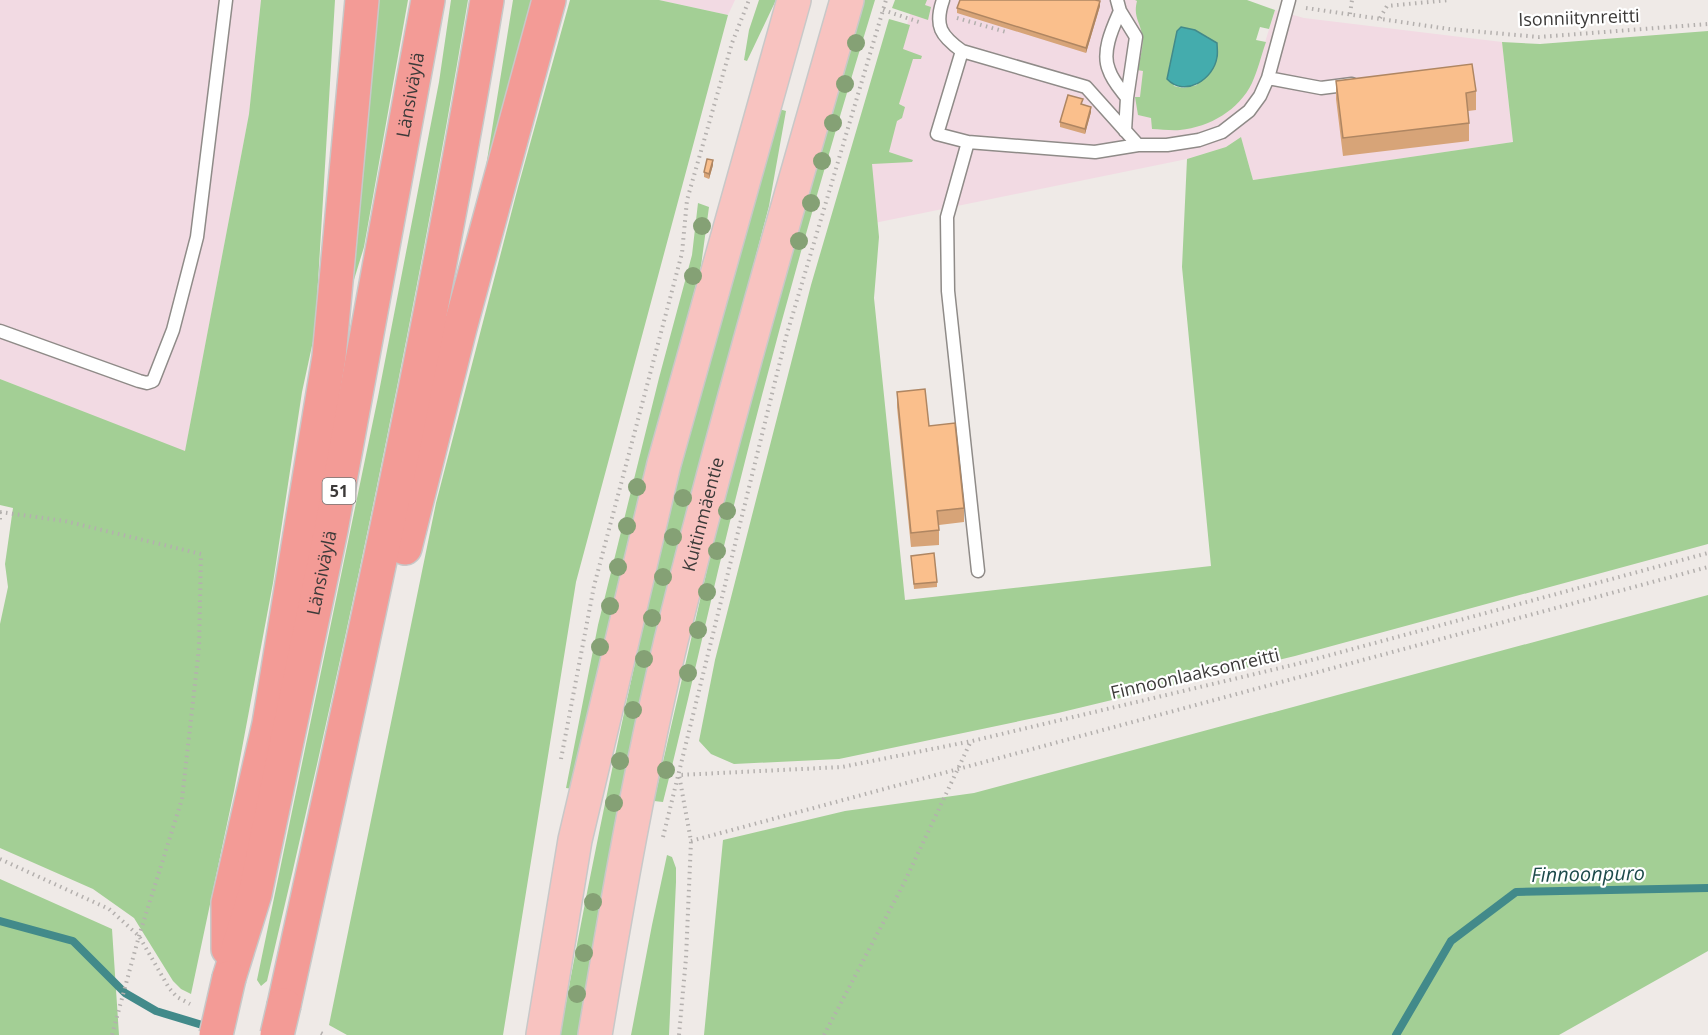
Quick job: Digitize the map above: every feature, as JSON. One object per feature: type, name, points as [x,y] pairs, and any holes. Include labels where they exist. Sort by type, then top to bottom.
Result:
[{"type":"highway","points":[[229,978],[228,903],[269,724],[329,357],[362,0]]},
{"type":"highway","name":"Länsiväylä","points":[[216,1035],[229,978],[255,894],[332,530],[428,0]]},
{"type":"highway","points":[[281,1020],[364,638],[429,315],[487,0]]},
{"type":"highway","points":[[344,731],[386,642],[413,510],[549,0]]},
{"type":"main road","points":[[543,1035],[575,840],[659,486],[794,0]]},
{"type":"main road","name":"Kuitinmäentie","points":[[595,1035],[626,851],[671,643],[713,479],[847,0]]},
{"type":"lane","points":[[0,331],[139,381],[147,383],[153,381],[173,330],[198,237],[226,0]]},
{"type":"lane","points":[[943,0],[938,13],[942,33],[946,40],[962,51],[1086,87],[1138,145]]},
{"type":"lane","points":[[962,51],[937,134],[968,142],[1095,152],[1138,145],[1188,142],[1222,132],[1249,111],[1260,96],[1268,78],[1289,2]]},
{"type":"lane","points":[[1118,5],[1136,37],[1127,98],[1125,131]]},
{"type":"lane","points":[[1118,5],[1107,62],[1109,71],[1127,98]]},
{"type":"lane","points":[[1268,78],[1321,88],[1369,82]]},
{"type":"lane","points":[[968,142],[947,217],[948,291],[978,571]]},
{"type":"path","points":[[662,841],[786,337],[886,0]]},
{"type":"path","points":[[1350,14],[1352,0]]},
{"type":"path","points":[[1380,18],[1387,6],[1449,0]]},
{"type":"path","name":"Isonniitynreitti","points":[[1289,2],[1350,14],[1449,28],[1539,37],[1708,24]]},
{"type":"path","points":[[951,16],[1006,32]]},
{"type":"path","points":[[0,520],[0,512],[65,521],[201,554],[199,648],[182,799],[138,936],[112,1035]]},
{"type":"path","name":"Finnoonlaaksonreitti","points":[[679,775],[842,767],[972,741],[1297,664],[1708,553]]},
{"type":"path","points":[[691,841],[1708,567]]},
{"type":"path","points":[[824,1035],[903,885],[972,741]]},
{"type":"path","points":[[679,775],[691,841],[680,1035]]},
{"type":"path","points":[[0,859],[109,909],[138,936],[169,988],[177,997],[190,1004]]},
{"type":"shaded area","points":[[0,0],[261,0],[249,114],[185,452],[0,379]]},
{"type":"shaded area","points":[[659,0],[735,0],[728,15]]},
{"type":"shaded area","points":[[914,0],[1159,0],[1153,129],[1163,129],[1253,81],[1275,10],[1304,18],[1502,42],[1513,142],[1253,180],[1241,137],[1226,147],[1187,159],[850,228]]},
{"type":"green space","points":[[261,0],[335,0],[315,332],[302,392],[273,583],[234,791],[191,994],[181,989],[173,981],[134,918],[93,889],[0,848],[0,624],[8,587],[5,564],[13,508],[0,505],[0,379],[185,451],[249,114]]},
{"type":"green space","points":[[378,0],[408,0],[364,247],[353,283],[353,255]]},
{"type":"green space","points":[[451,0],[468,0],[401,369],[323,737],[267,981],[261,986],[257,980],[378,397],[439,82]]},
{"type":"green space","points":[[513,0],[538,0],[484,179]]},
{"type":"green space","points":[[570,0],[659,0],[728,15],[576,582],[503,1035],[347,1035],[329,1025],[436,503],[518,187]]},
{"type":"green space","points":[[759,0],[776,0],[747,61],[744,60],[749,30]]},
{"type":"green space","points":[[863,0],[875,0],[820,184],[769,369],[727,532],[663,802],[654,801],[720,513]]},
{"type":"green space","points":[[895,0],[927,0],[925,5],[931,7],[928,20],[892,8]]},
{"type":"green space","points":[[1135,0],[1247,0],[1275,10],[1269,29],[1260,27],[1256,40],[1266,42],[1252,83],[1231,109],[1213,121],[1177,130],[1152,129],[1151,118],[1138,115],[1135,97],[1140,97],[1143,71],[1137,70],[1142,39],[1136,15],[1137,1]],"holes":[[[1181,27],[1208,37],[1197,85],[1183,88],[1174,86],[1169,67]]]},
{"type":"green space","points":[[889,19],[910,25],[903,49],[922,56],[921,59],[913,59],[899,104],[905,107],[902,118],[897,121],[889,152],[913,160],[912,162],[872,164],[879,237],[874,298],[905,600],[1211,566],[1182,267],[1187,159],[1226,147],[1241,137],[1253,180],[1513,142],[1502,42],[1540,44],[1708,31],[1708,544],[1295,656],[1058,713],[839,759],[734,764],[711,754],[699,741],[715,660],[811,285]]},
{"type":"green space","points":[[779,109],[786,111],[769,206],[694,489],[594,946],[578,1035],[560,1035],[614,758],[660,552],[726,295]]},
{"type":"green space","points":[[698,203],[709,207],[701,266],[645,476],[573,789],[566,788],[598,625],[692,255]]},
{"type":"green space","points":[[1708,595],[1708,951],[1559,1035],[704,1035],[723,840],[845,811],[974,793]]},
{"type":"green space","points":[[667,855],[672,857],[676,868],[669,1035],[631,1035],[652,925]]},
{"type":"green space","points":[[0,879],[112,929],[119,1035],[0,1035]]},
{"type":"water","points":[[1181,27],[1195,30],[1217,43],[1215,65],[1205,79],[1182,87],[1167,79],[1177,31]]},
{"type":"building","points":[[960,0],[1100,1],[1086,48],[957,8]]},
{"type":"building","points":[[1472,64],[1476,91],[1466,93],[1469,123],[1343,138],[1336,81]]},
{"type":"building","points":[[1068,95],[1083,99],[1081,104],[1091,107],[1085,129],[1060,122]]},
{"type":"building","points":[[707,159],[713,160],[709,174],[704,172]]},
{"type":"building","points":[[925,389],[929,426],[955,423],[964,508],[937,511],[939,530],[911,533],[897,392]]},
{"type":"building","points":[[934,553],[937,582],[914,584],[911,556]]},
{"type":"waterway","name":"Finnoonpuro","points":[[1396,1035],[1451,941],[1516,892],[1708,888]]},
{"type":"waterway","name":"Finnoonpuro","points":[[0,921],[73,941],[125,993],[156,1011],[212,1028]]}]
